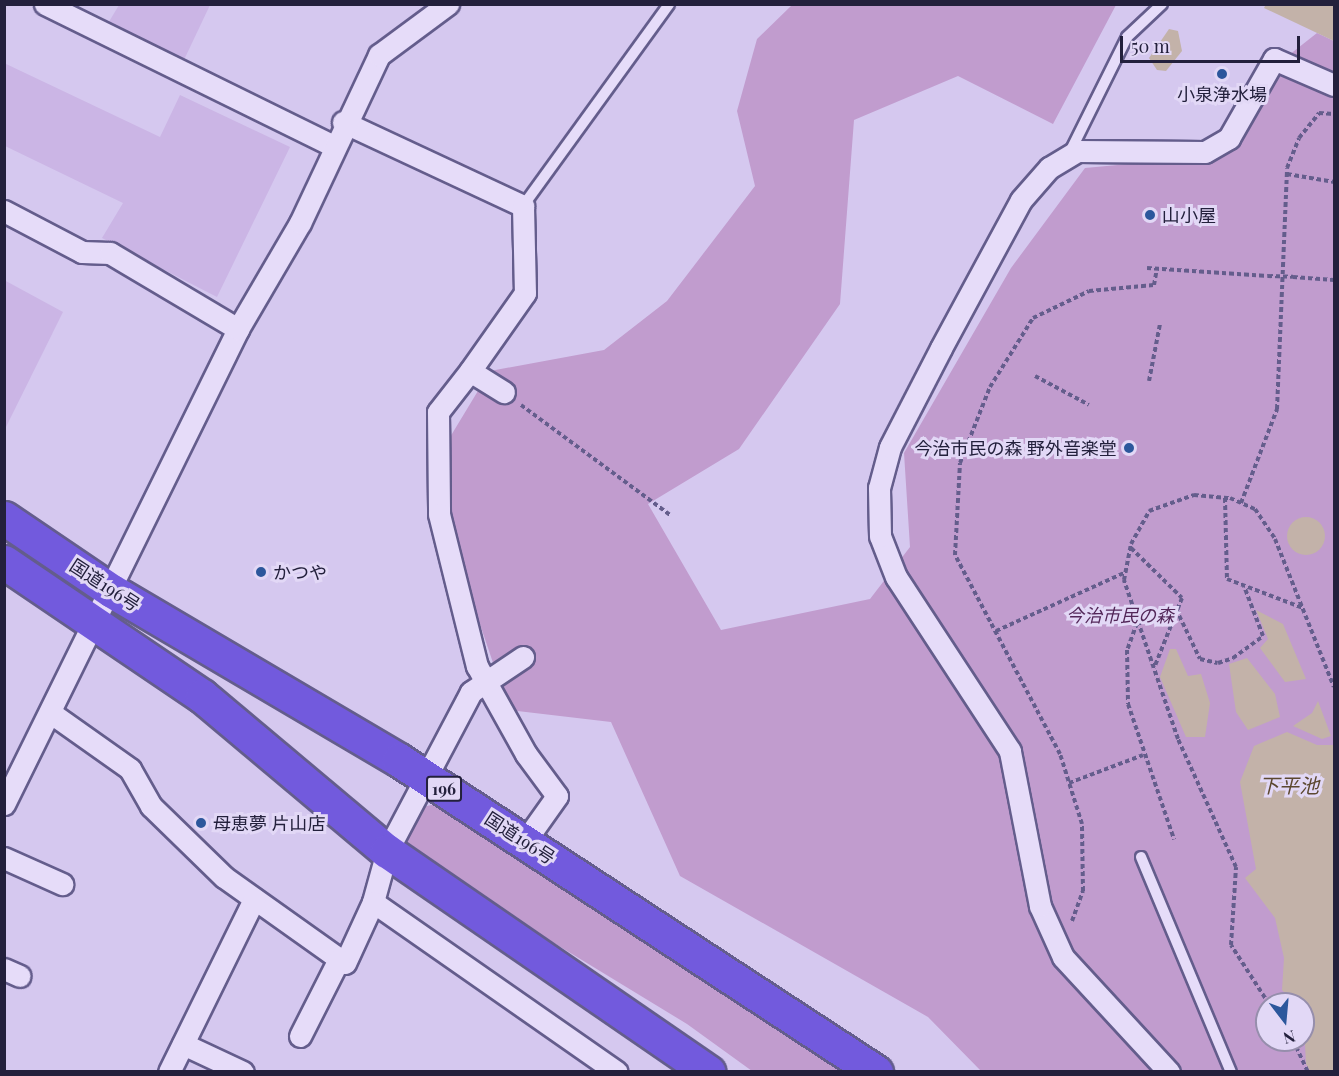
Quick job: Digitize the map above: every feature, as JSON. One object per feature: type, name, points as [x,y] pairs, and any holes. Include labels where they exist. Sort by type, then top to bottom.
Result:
[{"type":"highway","name":"国道196号","points":[[4,518],[112,591],[426,778],[876,1071]]},
{"type":"highway","name":"国道196号","points":[[4,562],[202,696],[387,851],[708,1071]]},
{"type":"street","points":[[45,4],[332,146]]},
{"type":"street","points":[[4,804],[97,624],[238,330],[300,223],[343,122],[379,55],[448,4]]},
{"type":"street","points":[[1169,1071],[1061,951],[1040,906],[1010,751],[896,577],[880,536],[879,488],[890,447],[1021,200],[1067,158],[1109,148],[1205,152],[1229,138],[1274,59],[1335,85]]},
{"type":"street","points":[[343,122],[523,206],[525,293],[438,412],[435,454],[439,514],[484,679],[526,754],[557,796],[525,841]]},
{"type":"street","points":[[4,211],[82,252],[110,253],[238,330]]},
{"type":"street","points":[[470,371],[504,392]]},
{"type":"street","points":[[51,713],[130,769],[151,807],[254,899],[345,963],[373,902],[387,851],[471,692],[484,679],[523,657]]},
{"type":"street","points":[[4,858],[62,884]]},
{"type":"street","points":[[169,1071],[254,899]]},
{"type":"street","points":[[373,902],[617,1071]]},
{"type":"street","points":[[300,1036],[339,959]]},
{"type":"street","points":[[183,1044],[243,1071]]},
{"type":"lane","points":[[523,206],[669,4]]},
{"type":"lane","points":[[1067,158],[1127,37],[1162,4]]},
{"type":"lane","points":[[1142,856],[1230,1071]]},
{"type":"path","points":[[1242,503],[1276,409],[1287,174],[1299,138],[1319,113],[1335,114]]},
{"type":"path","points":[[1287,174],[1335,182]]},
{"type":"path","points":[[1147,268],[1335,280]]},
{"type":"path","points":[[1061,951],[1083,891],[1082,824],[1069,783],[996,631],[955,555],[960,463],[990,387],[1033,318],[1089,291],[1154,285],[1157,268]]},
{"type":"path","points":[[1149,381],[1160,324]]},
{"type":"path","points":[[1035,376],[1089,405]]},
{"type":"path","points":[[504,392],[670,515]]},
{"type":"path","points":[[1225,498],[1227,579],[1303,608]]},
{"type":"path","points":[[1261,992],[1231,945],[1236,867],[1154,668],[1138,622],[1125,572],[1130,547],[1149,511],[1166,501],[1225,498],[1255,509],[1275,539],[1335,687]]},
{"type":"path","points":[[1130,547],[1182,598],[1154,668]]},
{"type":"path","points":[[996,631],[1125,572]]},
{"type":"path","points":[[1176,609],[1200,659],[1218,663],[1233,658],[1263,636],[1244,586]]},
{"type":"path","points":[[1138,622],[1127,650],[1128,704],[1143,754],[1174,839]]},
{"type":"path","points":[[1069,783],[1143,754]]},
{"type":"path","points":[[1299,1052],[1308,1071]]},
{"type":"shaded area","points":[[119,5],[210,5],[183,62],[107,25]]},
{"type":"shaded area","points":[[4,63],[160,137],[180,95],[290,147],[217,297],[102,238],[123,203],[5,146]]},
{"type":"shaded area","points":[[4,280],[63,312],[5,429],[4,429]]},
{"type":"green space","name":"今治市民の森","points":[[792,5],[1116,5],[1053,124],[958,76],[854,120],[840,304],[739,449],[648,504],[721,630],[870,599],[910,547],[904,453],[1011,268],[1085,168],[1226,155],[1265,74],[1317,33],[1334,41],[1334,1071],[981,1071],[928,1017],[680,876],[611,722],[509,710],[443,515],[438,457],[490,371],[604,350],[667,301],[755,186],[737,111],[757,39]]},
{"type":"green space","points":[[449,801],[861,1071],[752,1071],[687,1024],[434,870],[396,834],[409,810]]},
{"type":"water","points":[[1266,4],[1334,5],[1334,41],[1264,8]]},
{"type":"water","points":[[1169,29],[1178,31],[1182,51],[1166,71],[1157,70],[1149,58]]},
{"type":"water","points":[[1306,517],[1320,522],[1325,536],[1320,550],[1306,555],[1292,550],[1287,536],[1292,522]]},
{"type":"water","points":[[1256,610],[1283,624],[1306,679],[1285,682],[1260,648],[1268,639]]},
{"type":"water","points":[[1170,649],[1176,649],[1188,676],[1201,674],[1210,703],[1205,737],[1186,737],[1160,677]]},
{"type":"water","points":[[1247,658],[1275,694],[1280,717],[1248,730],[1236,712],[1229,664]]},
{"type":"water","points":[[1318,701],[1331,736],[1322,739],[1293,726],[1312,713]]},
{"type":"water","name":"下平池","points":[[1287,732],[1317,745],[1334,745],[1334,1071],[1310,1071],[1306,1064],[1305,1052],[1315,1052],[1315,992],[1284,992],[1282,990],[1284,958],[1275,918],[1245,878],[1256,869],[1240,782],[1254,746]]},
{"type":"place","name":"小泉浄水場","points":[[1222,74]]},
{"type":"place","name":"山小屋","points":[[1150,215]]},
{"type":"place","name":"今治市民の森 野外音楽堂","points":[[1129,448]]},
{"type":"place","name":"かつや","points":[[261,572]]},
{"type":"place","name":"母恵夢 片山店","points":[[201,823]]}]
